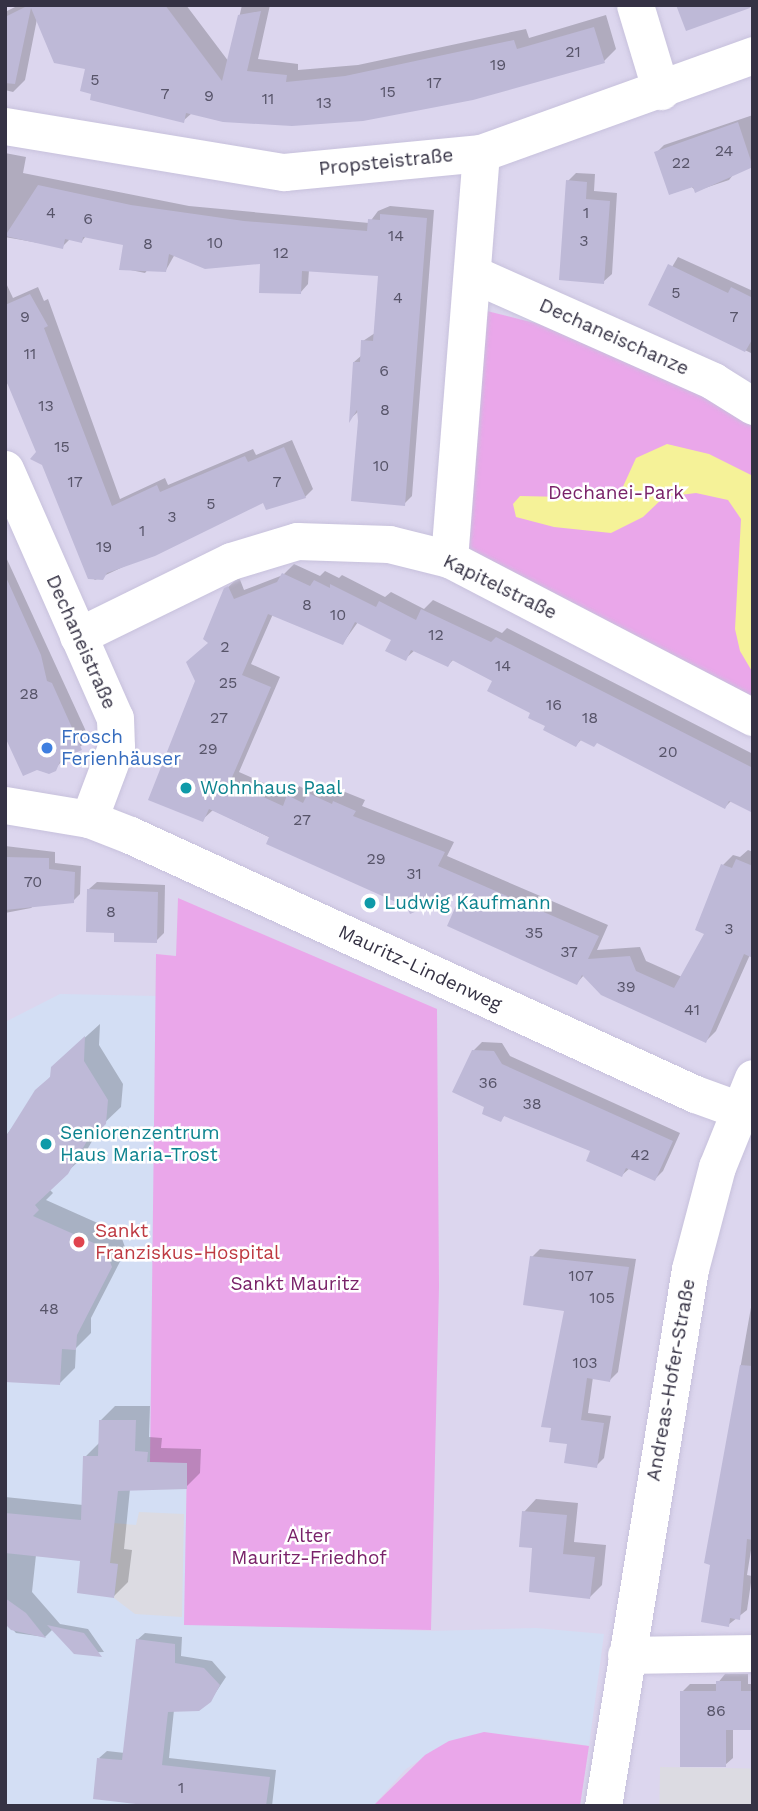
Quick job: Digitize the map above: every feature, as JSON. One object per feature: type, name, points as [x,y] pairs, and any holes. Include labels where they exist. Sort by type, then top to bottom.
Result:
[{"type":"street","points":[[635,5],[662,91]]},
{"type":"street","name":"Propsteistraße","points":[[5,126],[284,172],[481,153],[662,91],[753,55]]},
{"type":"street","points":[[449,559],[481,153]]},
{"type":"street","name":"Dechaneischanze","points":[[473,274],[691,370],[753,406]]},
{"type":"street","name":"Dechaneistraße","points":[[5,469],[115,718],[116,747],[89,819]]},
{"type":"street","name":"Kapitelstraße","points":[[78,636],[231,561],[298,541],[389,544],[449,559],[753,717]]},
{"type":"street","name":"Mauritz-Lindenweg","points":[[5,805],[89,819],[745,1113]]},
{"type":"street","name":"Andreas-Hofer-Straße","points":[[603,1806],[690,1269],[745,1113],[753,1078]]},
{"type":"street","points":[[626,1654],[753,1653]]},
{"type":"shaded area","points":[[5,5],[753,5],[753,1806],[5,1806]]},
{"type":"shaded area","points":[[667,444],[709,454],[753,476],[753,673],[740,651],[735,629],[741,519],[728,500],[696,493],[664,497],[643,517],[611,533],[554,527],[516,517],[513,504],[520,496],[611,498],[621,491],[636,458]]},
{"type":"shaded area","name":"Sankt Franziskus-Hospital","points":[[60,994],[157,996],[187,1463],[184,1624],[431,1631],[536,1628],[604,1634],[589,1746],[534,1737],[449,1741],[406,1769],[373,1806],[5,1806],[5,1022]]},
{"type":"shaded area","points":[[139,1512],[184,1514],[182,1617],[135,1614],[114,1598],[118,1564],[110,1563],[114,1523],[136,1525]]},
{"type":"shaded area","points":[[660,1767],[753,1769],[752,1806],[659,1806]]},
{"type":"green space","name":"Dechanei-Park","points":[[483,310],[575,333],[753,420],[753,711],[458,548]]},
{"type":"green space","name":"Sankt Mauritz","points":[[178,898],[437,1009],[439,1287],[431,1630],[184,1625],[187,1464],[150,1462],[156,954],[176,956]]},
{"type":"green space","points":[[484,1732],[589,1746],[580,1806],[373,1806],[425,1755],[449,1741]]},
{"type":"building","points":[[29,5],[165,5],[222,81],[238,15],[261,11],[247,71],[287,75],[286,82],[345,76],[514,40],[517,49],[594,27],[605,63],[473,100],[363,121],[292,126],[223,122],[186,113],[184,123],[90,100],[91,94],[80,91],[85,69],[54,63],[31,8],[15,84],[5,83],[5,17]]},
{"type":"building","points":[[676,5],[749,5],[750,8],[686,31]]},
{"type":"building","points":[[738,122],[753,167],[695,193],[693,187],[669,195],[654,152]]},
{"type":"building","points":[[566,180],[587,182],[586,199],[610,201],[604,284],[559,280]]},
{"type":"building","points":[[38,185],[131,205],[244,221],[367,231],[368,219],[380,220],[380,214],[427,218],[405,506],[351,501],[358,421],[357,410],[349,423],[353,362],[360,362],[361,340],[373,341],[378,276],[302,271],[301,294],[259,293],[260,264],[205,269],[169,254],[166,272],[119,270],[123,245],[83,237],[82,243],[65,239],[63,249],[5,236]]},
{"type":"building","points":[[668,264],[728,293],[731,287],[753,298],[753,338],[745,352],[648,305]]},
{"type":"building","points":[[30,294],[48,326],[44,328],[112,506],[157,485],[160,492],[245,456],[248,462],[284,447],[306,498],[266,510],[263,503],[155,556],[107,573],[103,580],[88,579],[42,465],[30,459],[36,452],[5,378],[5,305]]},
{"type":"building","points":[[282,573],[310,586],[314,580],[330,588],[330,584],[376,607],[379,601],[416,620],[421,609],[491,642],[496,637],[753,768],[753,813],[729,801],[725,809],[597,743],[594,747],[580,740],[576,747],[543,730],[545,726],[528,718],[530,713],[487,691],[492,681],[452,660],[448,667],[411,650],[406,661],[385,651],[391,640],[355,622],[343,645],[268,614],[242,675],[271,687],[230,782],[283,806],[287,795],[303,803],[308,793],[332,804],[333,801],[356,811],[353,816],[445,852],[438,866],[599,936],[588,959],[630,956],[636,971],[674,988],[704,934],[695,930],[721,864],[732,868],[736,859],[753,866],[753,958],[744,954],[706,1043],[601,995],[582,975],[577,985],[447,926],[462,892],[410,914],[407,907],[266,844],[269,837],[209,809],[203,822],[148,800],[195,681],[186,662],[208,643],[203,639],[224,588],[228,586],[234,599],[277,582]]},
{"type":"building","points":[[5,575],[41,655],[47,681],[52,683],[82,750],[61,759],[56,771],[49,774],[37,770],[23,776],[5,737]]},
{"type":"building","points":[[5,857],[49,858],[49,869],[75,872],[74,903],[5,910]]},
{"type":"building","points":[[87,889],[158,892],[157,943],[114,942],[114,933],[86,932]]},
{"type":"building","points":[[85,1036],[84,1061],[108,1100],[106,1124],[87,1141],[68,1174],[35,1205],[39,1210],[33,1216],[105,1248],[112,1267],[77,1335],[76,1350],[62,1349],[60,1385],[5,1382],[5,1138],[35,1090],[50,1077],[51,1067]]},
{"type":"building","points":[[472,1050],[494,1051],[502,1064],[673,1141],[655,1181],[626,1168],[622,1177],[586,1161],[590,1151],[504,1116],[501,1122],[482,1114],[484,1107],[452,1092]]},
{"type":"building","points":[[530,1256],[629,1267],[610,1382],[587,1378],[581,1420],[604,1423],[597,1468],[564,1463],[567,1444],[549,1442],[551,1428],[541,1427],[564,1311],[523,1305]]},
{"type":"building","points":[[740,1365],[753,1366],[753,1540],[747,1539],[740,1620],[730,1618],[729,1627],[701,1622],[710,1565],[704,1563]]},
{"type":"building","points":[[99,1420],[136,1420],[135,1451],[148,1452],[147,1462],[187,1463],[187,1489],[118,1491],[110,1563],[118,1564],[114,1598],[77,1593],[80,1561],[5,1553],[5,1513],[81,1520],[83,1456],[98,1456]]},
{"type":"building","points":[[522,1511],[567,1515],[563,1554],[595,1557],[590,1599],[529,1592],[532,1548],[519,1547]]},
{"type":"building","points":[[5,1598],[26,1613],[46,1638],[11,1630],[5,1624]]},
{"type":"building","points":[[47,1625],[84,1633],[102,1657],[74,1654]]},
{"type":"building","points":[[136,1639],[175,1644],[175,1663],[204,1668],[220,1685],[211,1702],[199,1711],[168,1712],[162,1765],[270,1777],[266,1806],[153,1806],[93,1799],[97,1758],[122,1760]]},
{"type":"building","points":[[716,1681],[741,1681],[741,1691],[753,1691],[753,1730],[726,1730],[726,1767],[680,1767],[680,1691],[716,1691]]},
{"type":"place","name":"Frosch Ferienhäuser","points":[[47,748]]},
{"type":"place","name":"Wohnhaus Paal","points":[[186,788]]},
{"type":"place","name":"Ludwig Kaufmann","points":[[370,903]]},
{"type":"place","name":"Seniorenzentrum Haus Maria-Trost","points":[[46,1144]]},
{"type":"place","name":"Sankt Franziskus-Hospital","points":[[79,1242]]},
{"type":"park label","name":"Alter Mauritz-Friedhof","points":[[309,1547]]}]
